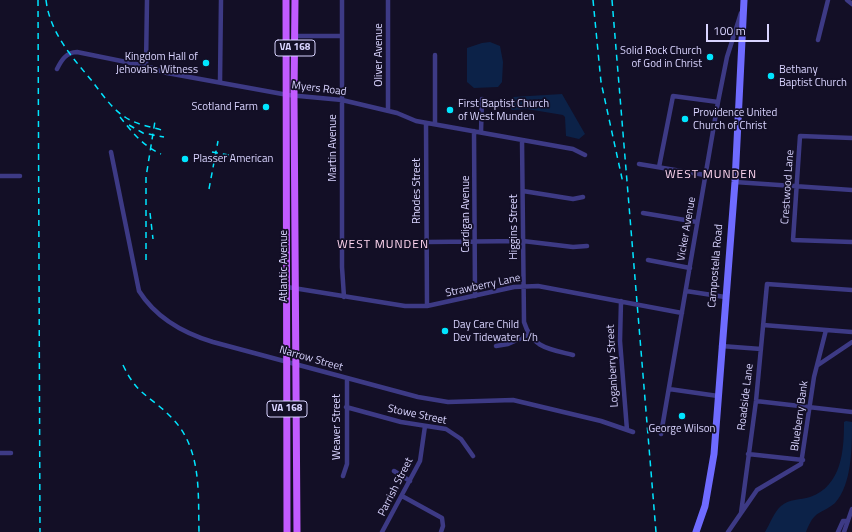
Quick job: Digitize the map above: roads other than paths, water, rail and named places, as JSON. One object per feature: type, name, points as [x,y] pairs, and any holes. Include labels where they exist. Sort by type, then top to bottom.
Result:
[{"type":"main road","name":"Atlantic Avenue","points":[[286,0],[287,532]]},
{"type":"main road","name":"Atlantic Avenue","points":[[295,0],[296,532]]},
{"type":"main road","name":"Campostella Road","points":[[696,532],[704,511],[713,471],[721,346],[735,182],[744,3]]},
{"type":"street","points":[[146,66],[147,0]]},
{"type":"street","points":[[220,82],[221,0]]},
{"type":"street","name":"Martin Avenue","points":[[342,0],[342,266],[344,296]]},
{"type":"street","name":"Oliver Avenue","points":[[388,0],[388,111]]},
{"type":"street","points":[[818,40],[828,0]]},
{"type":"street","points":[[848,0],[852,4]]},
{"type":"street","name":"Vicker Avenue","points":[[661,434],[718,102],[727,57],[744,3]]},
{"type":"street","points":[[296,36],[342,36]]},
{"type":"street","name":"Myers Road","points":[[57,69],[66,56],[73,52],[146,66],[167,73],[286,94],[342,100],[388,111],[426,123],[573,149],[585,155]]},
{"type":"street","points":[[435,124],[436,55]]},
{"type":"street","points":[[659,167],[673,96],[718,102]]},
{"type":"street","points":[[481,132],[482,99]]},
{"type":"street","name":"Rhodes Street","points":[[426,123],[427,306]]},
{"type":"street","name":"Cardigan Avenue","points":[[474,131],[475,296]]},
{"type":"street","name":"Crestwood Lane","points":[[852,138],[800,136],[793,240],[852,242]]},
{"type":"street","name":"Higgins Street","points":[[522,140],[524,322],[528,335]]},
{"type":"street","name":"Narrow Street","points":[[111,152],[136,283],[139,291],[150,305],[174,326],[184,332],[394,392],[436,400],[462,402],[513,400],[601,421],[633,432]]},
{"type":"street","points":[[639,164],[705,175]]},
{"type":"street","points":[[0,176],[20,176]]},
{"type":"street","points":[[735,182],[852,190]]},
{"type":"street","points":[[523,191],[573,199],[583,197]]},
{"type":"street","points":[[643,213],[697,222]]},
{"type":"street","points":[[427,242],[475,240],[522,241],[572,247],[587,246]]},
{"type":"street","points":[[648,260],[690,268]]},
{"type":"street","name":"Roadside Lane","points":[[741,513],[756,401],[767,284],[852,290]]},
{"type":"street","name":"Strawberry Lane","points":[[287,287],[405,306],[427,306],[523,286],[557,289],[682,313]]},
{"type":"street","points":[[686,291],[725,297]]},
{"type":"street","name":"Loganberry Street","points":[[620,301],[620,341],[626,430]]},
{"type":"street","points":[[763,325],[852,332]]},
{"type":"street","name":"Blueberry Bank","points":[[728,532],[757,490],[796,468],[803,460],[814,377],[826,330]]},
{"type":"street","points":[[496,346],[508,344],[528,335],[542,347],[573,355]]},
{"type":"street","points":[[818,365],[852,342]]},
{"type":"street","points":[[721,346],[761,349]]},
{"type":"street","name":"Weaver Street","points":[[343,476],[347,464],[347,379]]},
{"type":"street","points":[[669,389],[718,396]]},
{"type":"street","points":[[756,401],[852,412]]},
{"type":"street","name":"Stowe Street","points":[[346,406],[401,422],[446,429],[461,439],[473,456]]},
{"type":"street","name":"Parrish Street","points":[[382,532],[422,456],[425,426]]},
{"type":"street","points":[[0,452],[11,453]]},
{"type":"street","points":[[748,454],[803,460]]},
{"type":"street","points":[[394,471],[410,481]]},
{"type":"street","points":[[402,496],[442,518],[443,526],[441,532]]},
{"type":"street","points":[[844,532],[852,508]]},
{"type":"street","points":[[838,532],[843,521],[848,521]]},
{"type":"water","points":[[490,42],[500,46],[503,62],[502,82],[498,87],[474,88],[467,82],[467,48]]},
{"type":"water","points":[[562,94],[585,134],[579,139],[566,136],[565,117],[563,115],[527,109],[512,110],[509,105],[513,97]]},
{"type":"water","points":[[844,422],[852,422],[852,443],[848,476],[841,495],[835,503],[815,516],[806,532],[765,532],[774,515],[781,506],[791,501],[810,497],[821,492],[829,485],[835,476],[842,455]]},
{"type":"railway","points":[[38,0],[40,532]]},
{"type":"railway","points":[[46,0],[52,23],[63,44],[111,106],[130,120],[165,131]]},
{"type":"railway","points":[[593,0],[601,82],[623,183]]},
{"type":"railway","points":[[612,0],[656,532]]},
{"type":"railway","points":[[120,117],[143,143],[161,154]]},
{"type":"railway","points":[[146,260],[146,177],[155,121]]},
{"type":"railway","points":[[129,125],[143,133],[164,137]]},
{"type":"railway","points":[[209,189],[218,141]]},
{"type":"railway","points":[[212,152],[234,156]]},
{"type":"railway","points":[[150,213],[153,239]]},
{"type":"railway","points":[[123,365],[138,389],[170,416],[188,441],[193,456],[198,485],[199,532]]},
{"type":"place","name":"Solid Rock Church of God in Christ","points":[[710,57]]},
{"type":"place","name":"Kingdom Hall of Jehovahs Witness","points":[[206,63]]},
{"type":"place","name":"Bethany Baptist Church","points":[[771,76]]},
{"type":"place","name":"Scotland Farm","points":[[266,107]]},
{"type":"place","name":"First Baptist Church of West Munden","points":[[450,110]]},
{"type":"place","name":"Providence United Church of Christ","points":[[685,119]]},
{"type":"place","name":"Plasser American","points":[[185,159]]},
{"type":"place","name":"Day Care Child Dev Tidewater L/h","points":[[445,331]]},
{"type":"place","name":"George Wilson","points":[[682,416]]},
{"type":"district","name":"WEST MUNDEN","points":[[711,175]]},
{"type":"district","name":"WEST MUNDEN","points":[[383,245]]}]
